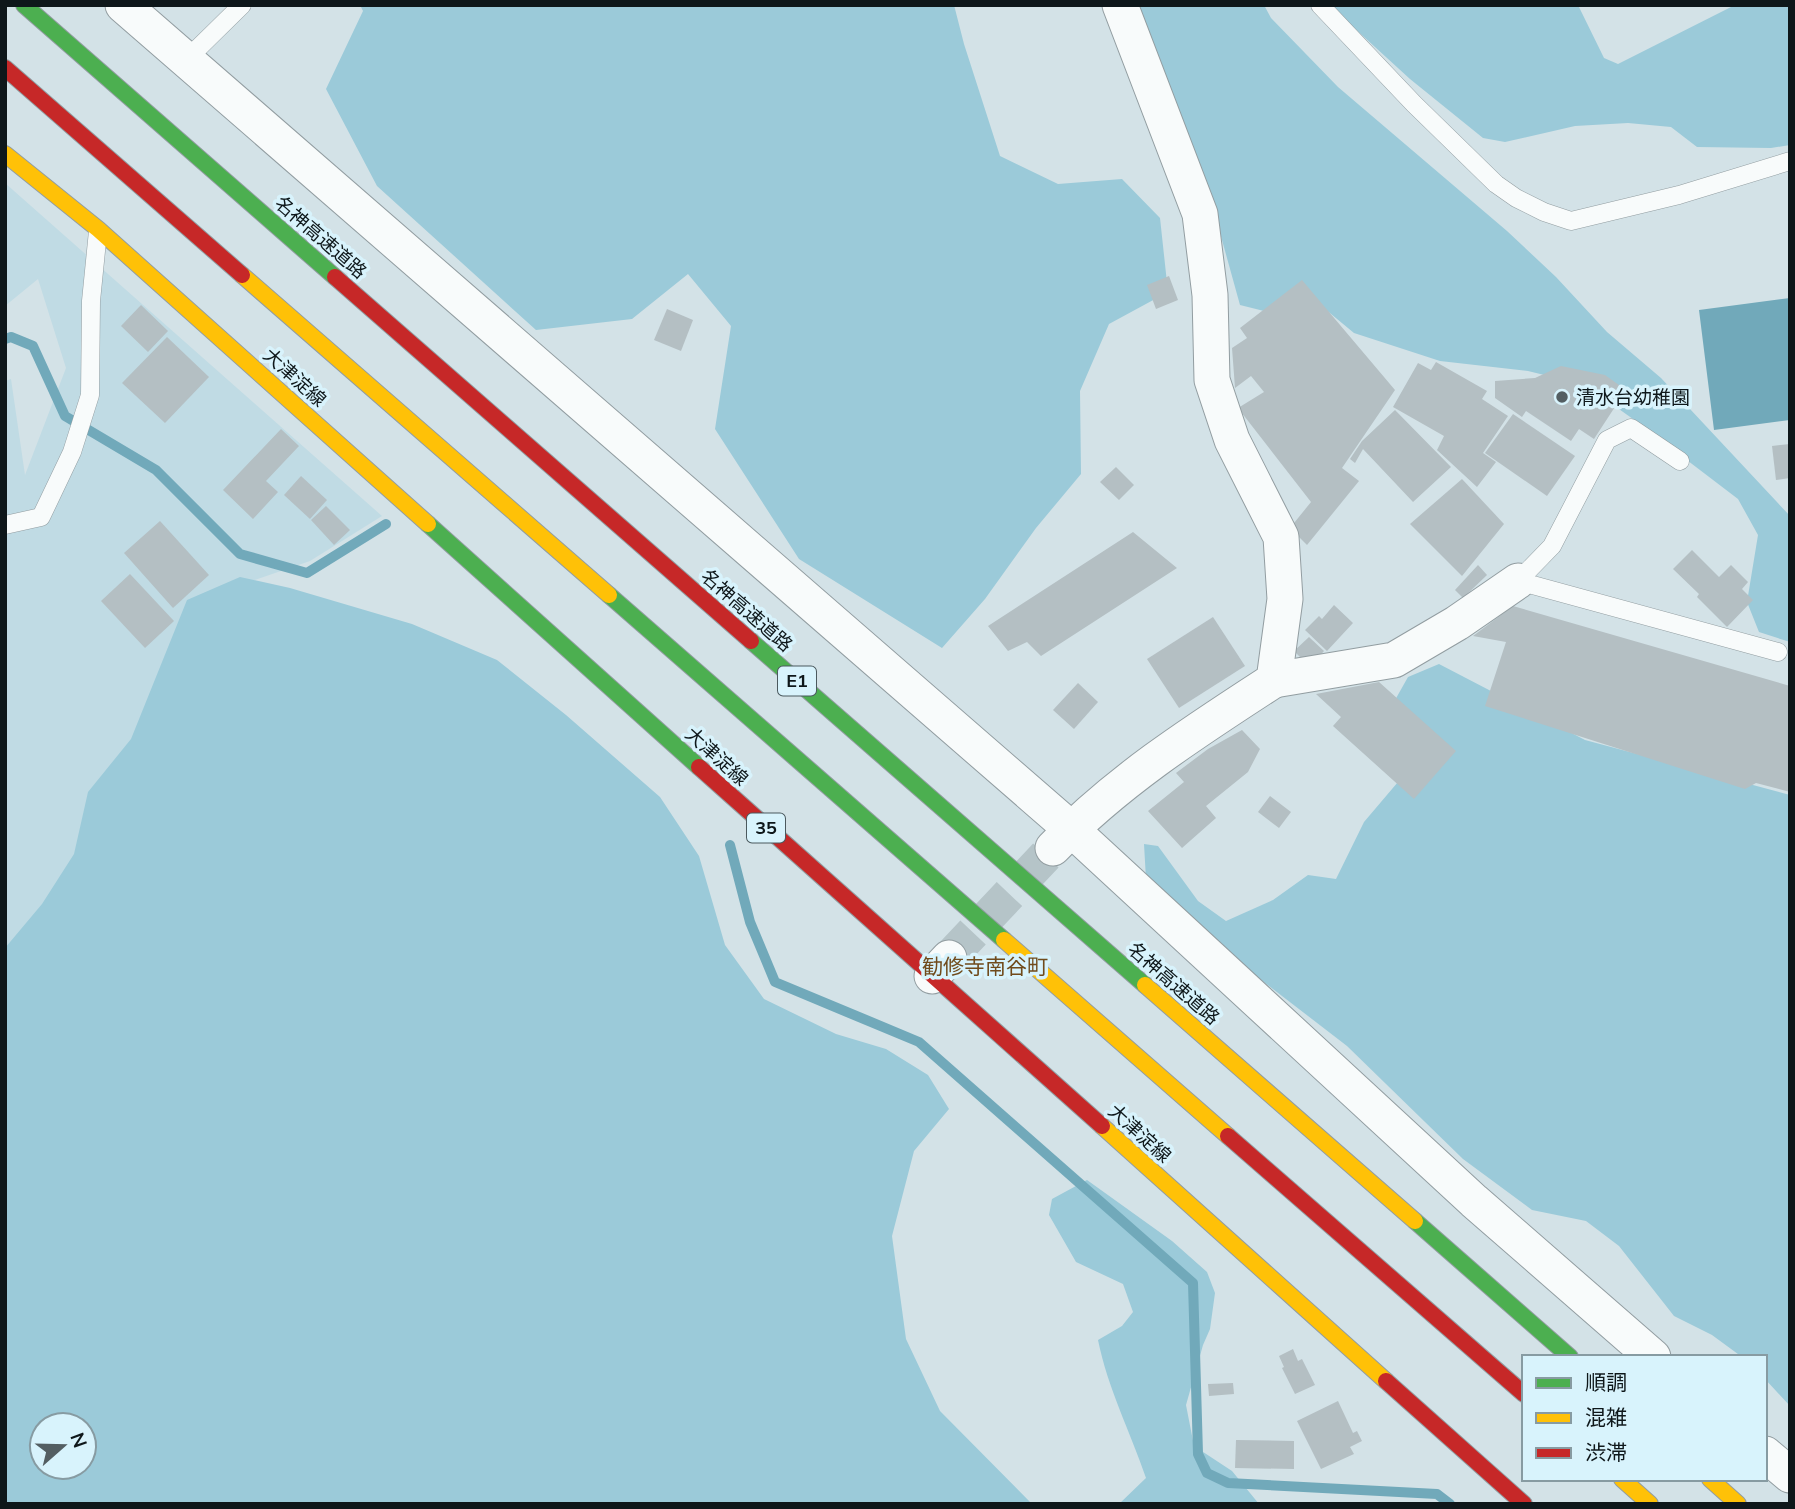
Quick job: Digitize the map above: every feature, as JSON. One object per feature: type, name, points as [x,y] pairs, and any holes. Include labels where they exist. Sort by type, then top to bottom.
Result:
[{"type":"main road","name":"名神高速道路","points":[[24,5],[1568,1355]]},
{"type":"main road","points":[[5,68],[1522,1392]]},
{"type":"main road","name":"大津淀線","points":[[5,154],[98,229],[940,967],[1524,1504]]},
{"type":"main road","points":[[1624,1481],[1650,1504]]},
{"type":"main road","points":[[1712,1481],[1738,1504]]},
{"type":"street","points":[[123,5],[1062,838],[1651,1355]]},
{"type":"street","points":[[1120,5],[1200,214],[1210,295],[1212,380],[1232,440],[1281,537],[1285,599],[1274,680]]},
{"type":"street","points":[[1062,838],[1171,748],[1274,680],[1394,660],[1457,623],[1518,581]]},
{"type":"street","points":[[1767,1456],[1790,1475]]},
{"type":"lane","points":[[186,60],[242,5]]},
{"type":"lane","points":[[1320,5],[1413,104],[1496,184],[1544,212],[1571,221],[1679,195],[1790,161]]},
{"type":"lane","points":[[5,524],[41,517],[72,452],[90,395],[91,301],[98,229]]},
{"type":"lane","points":[[1680,461],[1631,428],[1607,440],[1552,546],[1518,581],[1778,652]]},
{"type":"shaded area","points":[[360,5],[954,5],[1000,156],[1058,184],[1122,179],[1160,218],[1168,292],[1109,324],[1080,391],[1081,474],[1036,528],[985,599],[942,648],[799,559],[715,429],[731,326],[688,274],[632,319],[536,330],[377,186],[326,89],[363,11]]},
{"type":"shaded area","points":[[1133,5],[1264,5],[1271,18],[1338,87],[1507,231],[1556,277],[1607,332],[1661,378],[1790,516],[1790,642],[1759,632],[1747,602],[1758,535],[1738,499],[1585,385],[1528,371],[1440,361],[1354,333],[1302,290],[1268,312],[1240,305],[1209,193]]},
{"type":"shaded area","points":[[1329,5],[1578,5],[1604,58],[1618,64],[1735,5],[1790,5],[1790,145],[1771,148],[1697,147],[1671,127],[1628,123],[1575,126],[1505,142],[1483,138],[1410,79]]},
{"type":"shaded area","points":[[5,183],[382,516],[310,561],[214,594],[5,1119],[5,381],[11,379],[25,475],[66,368],[38,279],[5,306]]},
{"type":"shaded area","points":[[1790,298],[1790,420],[1714,430],[1699,310]]},
{"type":"shaded area","points":[[240,577],[290,588],[412,624],[497,660],[566,715],[660,797],[699,856],[725,945],[764,999],[836,1034],[886,1049],[928,1075],[949,1109],[914,1151],[892,1236],[906,1339],[940,1411],[1032,1504],[5,1504],[5,948],[42,904],[74,854],[88,792],[131,739],[187,600]]},
{"type":"shaded area","points":[[1439,664],[1585,740],[1790,795],[1790,1406],[1767,1381],[1767,1355],[1739,1355],[1712,1335],[1674,1316],[1619,1246],[1586,1221],[1532,1210],[1463,1159],[1347,1046],[1208,939],[1146,879],[1144,844],[1158,846],[1198,901],[1226,921],[1273,900],[1308,875],[1336,879],[1364,822],[1409,769],[1390,709],[1408,677]]},
{"type":"shaded area","points":[[1087,1180],[1172,1241],[1207,1272],[1215,1293],[1210,1329],[1186,1405],[1194,1446],[1232,1471],[1259,1504],[1119,1504],[1146,1478],[1113,1393],[1098,1340],[1122,1326],[1133,1312],[1123,1284],[1076,1262],[1049,1215],[1052,1199]]},
{"type":"building","points":[[1169,276],[1178,300],[1156,309],[1147,285]]},
{"type":"building","points":[[1302,280],[1395,390],[1342,468],[1359,481],[1307,545],[1290,528],[1311,502],[1238,408],[1264,392],[1251,376],[1235,388],[1232,348],[1247,338],[1240,328]]},
{"type":"building","points":[[141,305],[168,331],[148,352],[121,326]]},
{"type":"building","points":[[667,309],[693,320],[681,351],[654,340]]},
{"type":"building","points":[[167,337],[209,377],[165,423],[122,383]]},
{"type":"building","points":[[1436,362],[1487,391],[1482,399],[1508,416],[1483,453],[1496,462],[1477,487],[1437,450],[1444,436],[1393,407],[1418,363],[1431,370]]},
{"type":"building","points":[[1561,366],[1605,375],[1626,390],[1594,439],[1579,429],[1571,441],[1526,411],[1522,417],[1495,398],[1495,381],[1535,378]]},
{"type":"building","points":[[1395,410],[1451,467],[1413,502],[1363,449],[1355,463],[1350,459],[1362,441]]},
{"type":"building","points":[[1513,414],[1575,456],[1547,496],[1485,453]]},
{"type":"building","points":[[281,429],[299,446],[266,481],[278,492],[253,519],[223,490]]},
{"type":"building","points":[[1790,444],[1790,478],[1776,480],[1772,446]]},
{"type":"building","points":[[1116,467],[1134,485],[1119,500],[1100,482]]},
{"type":"building","points":[[301,476],[327,500],[310,519],[284,495]]},
{"type":"building","points":[[1462,479],[1504,524],[1462,576],[1410,524]]},
{"type":"building","points":[[326,506],[350,530],[334,545],[311,520]]},
{"type":"building","points":[[160,521],[209,575],[173,608],[124,553]]},
{"type":"building","points":[[1133,532],[1177,568],[1041,656],[1027,642],[1008,651],[988,626]]},
{"type":"building","points":[[1692,550],[1719,577],[1731,565],[1748,582],[1742,589],[1753,600],[1727,627],[1673,569]]},
{"type":"building","points":[[1478,565],[1487,575],[1463,598],[1455,590]]},
{"type":"building","points":[[130,574],[174,621],[145,648],[101,601]]},
{"type":"building","points":[[1334,605],[1353,623],[1327,651],[1305,630],[1319,616],[1322,619]]},
{"type":"building","points":[[1513,606],[1790,686],[1790,792],[1756,783],[1745,789],[1485,706],[1506,642],[1473,636]]},
{"type":"building","points":[[1213,617],[1245,666],[1179,708],[1147,659]]},
{"type":"building","points":[[1309,637],[1324,651],[1310,667],[1294,651]]},
{"type":"building","points":[[1379,682],[1456,751],[1414,799],[1333,726],[1341,717],[1316,694]]},
{"type":"building","points":[[1078,683],[1098,702],[1074,729],[1053,710]]},
{"type":"building","points":[[1242,730],[1260,749],[1248,772],[1206,806],[1216,818],[1182,848],[1148,811],[1184,782],[1176,773],[1208,749]]},
{"type":"building","points":[[1270,796],[1291,812],[1279,828],[1258,812]]},
{"type":"building","points":[[1293,1349],[1298,1361],[1302,1359],[1315,1385],[1295,1394],[1279,1356]]},
{"type":"building","points":[[1233,1383],[1234,1394],[1209,1396],[1208,1384]]},
{"type":"building","points":[[1338,1401],[1353,1433],[1357,1431],[1362,1441],[1350,1447],[1354,1454],[1321,1469],[1297,1421]]},
{"type":"building","points":[[1236,1440],[1294,1441],[1294,1469],[1235,1468]]},
{"type":"waterway","points":[[5,339],[11,337],[33,346],[65,416],[156,470],[240,554],[307,573],[386,524]]},
{"type":"waterway","points":[[730,845],[750,922],[775,982],[919,1042],[1193,1283],[1198,1454],[1207,1473],[1228,1483],[1437,1494],[1450,1504]]},
{"type":"tunnel","points":[[949,958],[1053,848]]},
{"type":"traffic: fast","points":[[24,5],[335,277]]},
{"type":"traffic: fast","points":[[428,524],[699,767]]},
{"type":"traffic: fast","points":[[609,595],[1004,940]]},
{"type":"traffic: fast","points":[[751,641],[1145,985]]},
{"type":"traffic: fast","points":[[1415,1221],[1568,1355]]},
{"type":"traffic: slow","points":[[5,154],[98,229],[428,524]]},
{"type":"traffic: slow","points":[[242,275],[609,595]]},
{"type":"traffic: slow","points":[[1004,940],[1228,1136]]},
{"type":"traffic: slow","points":[[1145,985],[1415,1221]]},
{"type":"traffic: slow","points":[[1102,1126],[1386,1381]]},
{"type":"traffic: slow","points":[[1624,1481],[1650,1504]]},
{"type":"traffic: slow","points":[[1712,1481],[1738,1504]]},
{"type":"traffic: jam","points":[[5,68],[242,275]]},
{"type":"traffic: jam","points":[[335,277],[751,641]]},
{"type":"traffic: jam","points":[[699,767],[1102,1126]]},
{"type":"traffic: jam","points":[[1228,1136],[1522,1392]]},
{"type":"traffic: jam","points":[[1386,1381],[1524,1504]]},
{"type":"place","name":"清水台幼稚園","points":[[1562,397]]},
{"type":"district","name":"勧修寺南谷町","points":[[985,967]]}]
